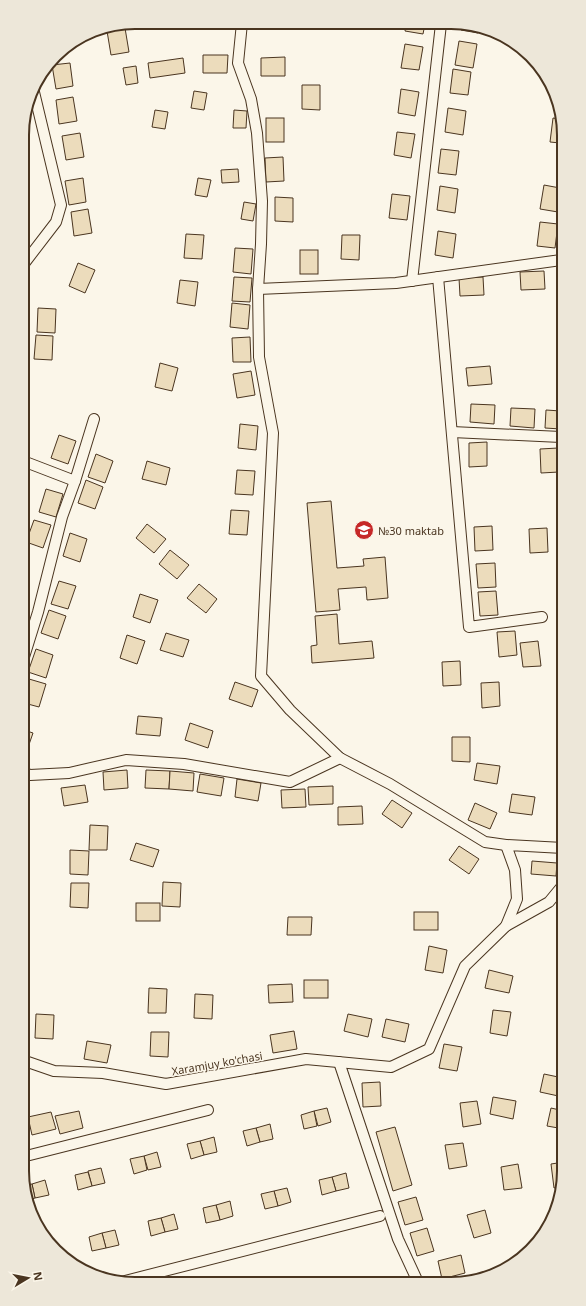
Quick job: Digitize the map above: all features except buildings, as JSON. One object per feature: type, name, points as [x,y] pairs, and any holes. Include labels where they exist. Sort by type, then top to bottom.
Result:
[{"type":"street","points":[[241,29],[238,63],[252,99],[257,133],[262,201],[258,289],[258,357],[273,433],[261,676],[290,710],[340,758],[390,784],[485,842],[506,845],[557,848]]},
{"type":"street","points":[[412,281],[440,29]]},
{"type":"street","points":[[29,257],[56,222],[61,205],[36,99]]},
{"type":"street","points":[[258,289],[396,283],[557,261]]},
{"type":"street","points":[[438,277],[469,627],[542,617]]},
{"type":"street","points":[[29,641],[38,612],[62,517],[94,419]]},
{"type":"street","points":[[452,432],[557,437]]},
{"type":"street","points":[[29,463],[75,481]]},
{"type":"street","points":[[29,775],[69,773],[126,760],[184,764],[290,782],[340,758]]},
{"type":"street","points":[[506,845],[515,870],[517,899],[506,926]]},
{"type":"street","points":[[506,926],[549,902],[557,892]]},
{"type":"street","name":"Xaramjuy ko'chasi","points":[[29,1062],[54,1071],[103,1073],[166,1084],[306,1059],[391,1067],[429,1049],[465,966],[506,926]]},
{"type":"street","points":[[338,1062],[398,1239],[416,1277]]},
{"type":"street","points":[[29,1155],[208,1110]]},
{"type":"street","points":[[141,1277],[380,1216]]},
{"type":"place","name":"№30 maktab","points":[[364,530]]}]
